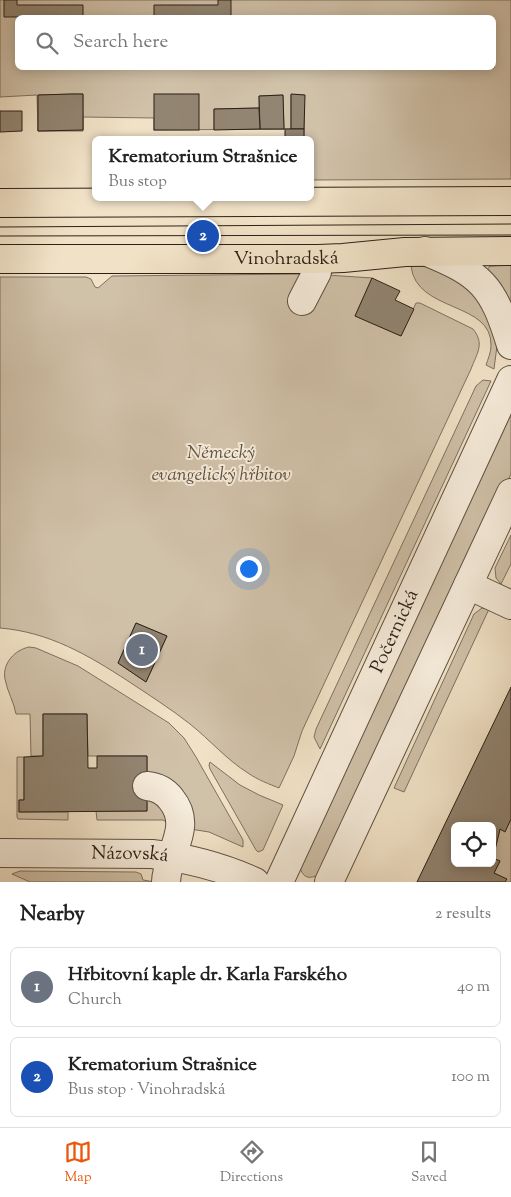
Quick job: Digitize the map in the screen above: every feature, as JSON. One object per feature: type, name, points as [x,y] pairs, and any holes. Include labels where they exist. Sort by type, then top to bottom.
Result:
[{"type":"main road","points":[[0,203],[511,201]]},
{"type":"main road","name":"Vinohradská","points":[[0,259],[318,259],[425,251],[511,251]]},
{"type":"street","points":[[425,251],[452,262],[476,276],[492,295],[499,308],[511,345]]},
{"type":"street","points":[[302,301],[317,272],[318,259]]},
{"type":"street","name":"Počernická","points":[[279,882],[511,380]]},
{"type":"street","points":[[329,882],[511,493]]},
{"type":"street","points":[[468,585],[511,605]]},
{"type":"street","points":[[147,786],[162,790],[169,796],[180,814],[180,831],[166,874],[166,882]]},
{"type":"street","name":"Názovská","points":[[0,853],[152,854],[173,856],[202,863],[255,882]]},
{"type":"green space","points":[[0,0],[511,0],[511,179],[314,180],[314,136],[304,136],[304,95],[291,95],[291,129],[154,130],[154,118],[83,117],[83,94],[38,95],[38,131],[37,95],[0,97]],"holes":[[[283,95],[284,129],[214,129],[214,109],[259,108],[259,96]]]},
{"type":"green space","points":[[83,130],[83,131],[38,131]]},
{"type":"green space","points":[[511,265],[511,311],[487,270],[490,266]]},
{"type":"green space","points":[[411,266],[440,269],[454,276],[484,305],[497,346],[494,369],[486,365],[491,346],[488,332],[480,321],[426,292],[416,281]]},
{"type":"green space","name":"Německý evangelický hřbitov","points":[[304,274],[292,297],[315,307],[315,297],[327,275],[372,278],[355,316],[401,336],[416,303],[420,303],[473,329],[479,339],[479,349],[471,369],[302,731],[294,756],[279,788],[256,778],[240,768],[183,718],[98,662],[67,646],[35,634],[0,628],[0,277],[86,277],[91,279],[95,287],[98,288],[112,276]],"holes":[[[136,623],[167,636],[146,682],[118,663]]]},
{"type":"green space","points":[[483,380],[491,381],[320,749],[314,737],[316,729],[476,386]]},
{"type":"green space","points":[[511,398],[511,474],[349,826],[321,873],[314,877],[305,876],[300,866]]},
{"type":"green space","points":[[511,535],[511,564],[501,584],[496,578],[495,568]]},
{"type":"green space","points":[[482,608],[489,609],[404,792],[394,788],[474,614]]},
{"type":"green space","points":[[29,647],[36,648],[78,666],[169,723],[184,738],[196,757],[243,840],[243,847],[209,832],[190,829],[147,782],[147,756],[88,756],[87,714],[43,714],[43,756],[31,756],[30,714],[16,714],[6,683],[5,673],[8,663],[14,654]]},
{"type":"green space","points":[[17,757],[24,757],[24,800],[19,800],[19,812],[68,812],[68,820],[18,819]]},
{"type":"green space","points":[[210,762],[240,785],[283,805],[263,850],[258,852],[256,850],[210,769]]},
{"type":"green space","points":[[147,791],[153,791],[170,824],[163,820],[97,820],[96,811],[147,811]]},
{"type":"green space","points":[[511,819],[511,882],[505,882],[506,879],[494,873],[500,861],[496,859],[496,846],[500,829],[505,831]]},
{"type":"green space","points":[[20,871],[136,872],[141,874],[143,880],[155,882],[30,882],[12,874]]},
{"type":"building","points":[[4,0],[17,0],[17,5],[83,5],[83,15],[15,15],[15,17],[4,17]]},
{"type":"building","points":[[218,0],[231,0],[231,15],[154,15],[154,5],[218,5]]},
{"type":"building","points":[[83,94],[83,130],[38,131],[38,95]]},
{"type":"building","points":[[154,94],[199,94],[199,130],[154,130]]},
{"type":"building","points":[[291,94],[305,95],[304,129],[291,129]]},
{"type":"building","points":[[283,95],[284,129],[260,129],[259,96]]},
{"type":"building","points":[[259,108],[260,129],[214,130],[214,109]]},
{"type":"building","points":[[0,111],[22,111],[22,131],[0,132]]},
{"type":"building","points":[[285,129],[304,129],[304,136],[285,136]]},
{"type":"building","points":[[372,278],[400,291],[395,300],[414,309],[401,336],[355,316]]},
{"type":"building","points":[[136,623],[167,636],[146,682],[118,663]]},
{"type":"building","points":[[511,687],[511,819],[505,832],[500,829],[496,846],[496,822],[451,822],[451,867],[496,867],[496,859],[500,861],[494,873],[507,879],[505,882],[417,882]]},
{"type":"building","points":[[43,714],[87,714],[88,768],[97,768],[97,756],[147,756],[147,811],[19,812],[19,800],[24,800],[24,757],[43,756]]},
{"type":"tram line","points":[[0,227],[511,224]]},
{"type":"tram line","points":[[0,236],[511,235]]},
{"type":"place","name":"Krematorium Strašnice","points":[[203,236]]},
{"type":"place","name":"Hřbitovní kaple dr. Karla Farského","points":[[142,650]]}]
